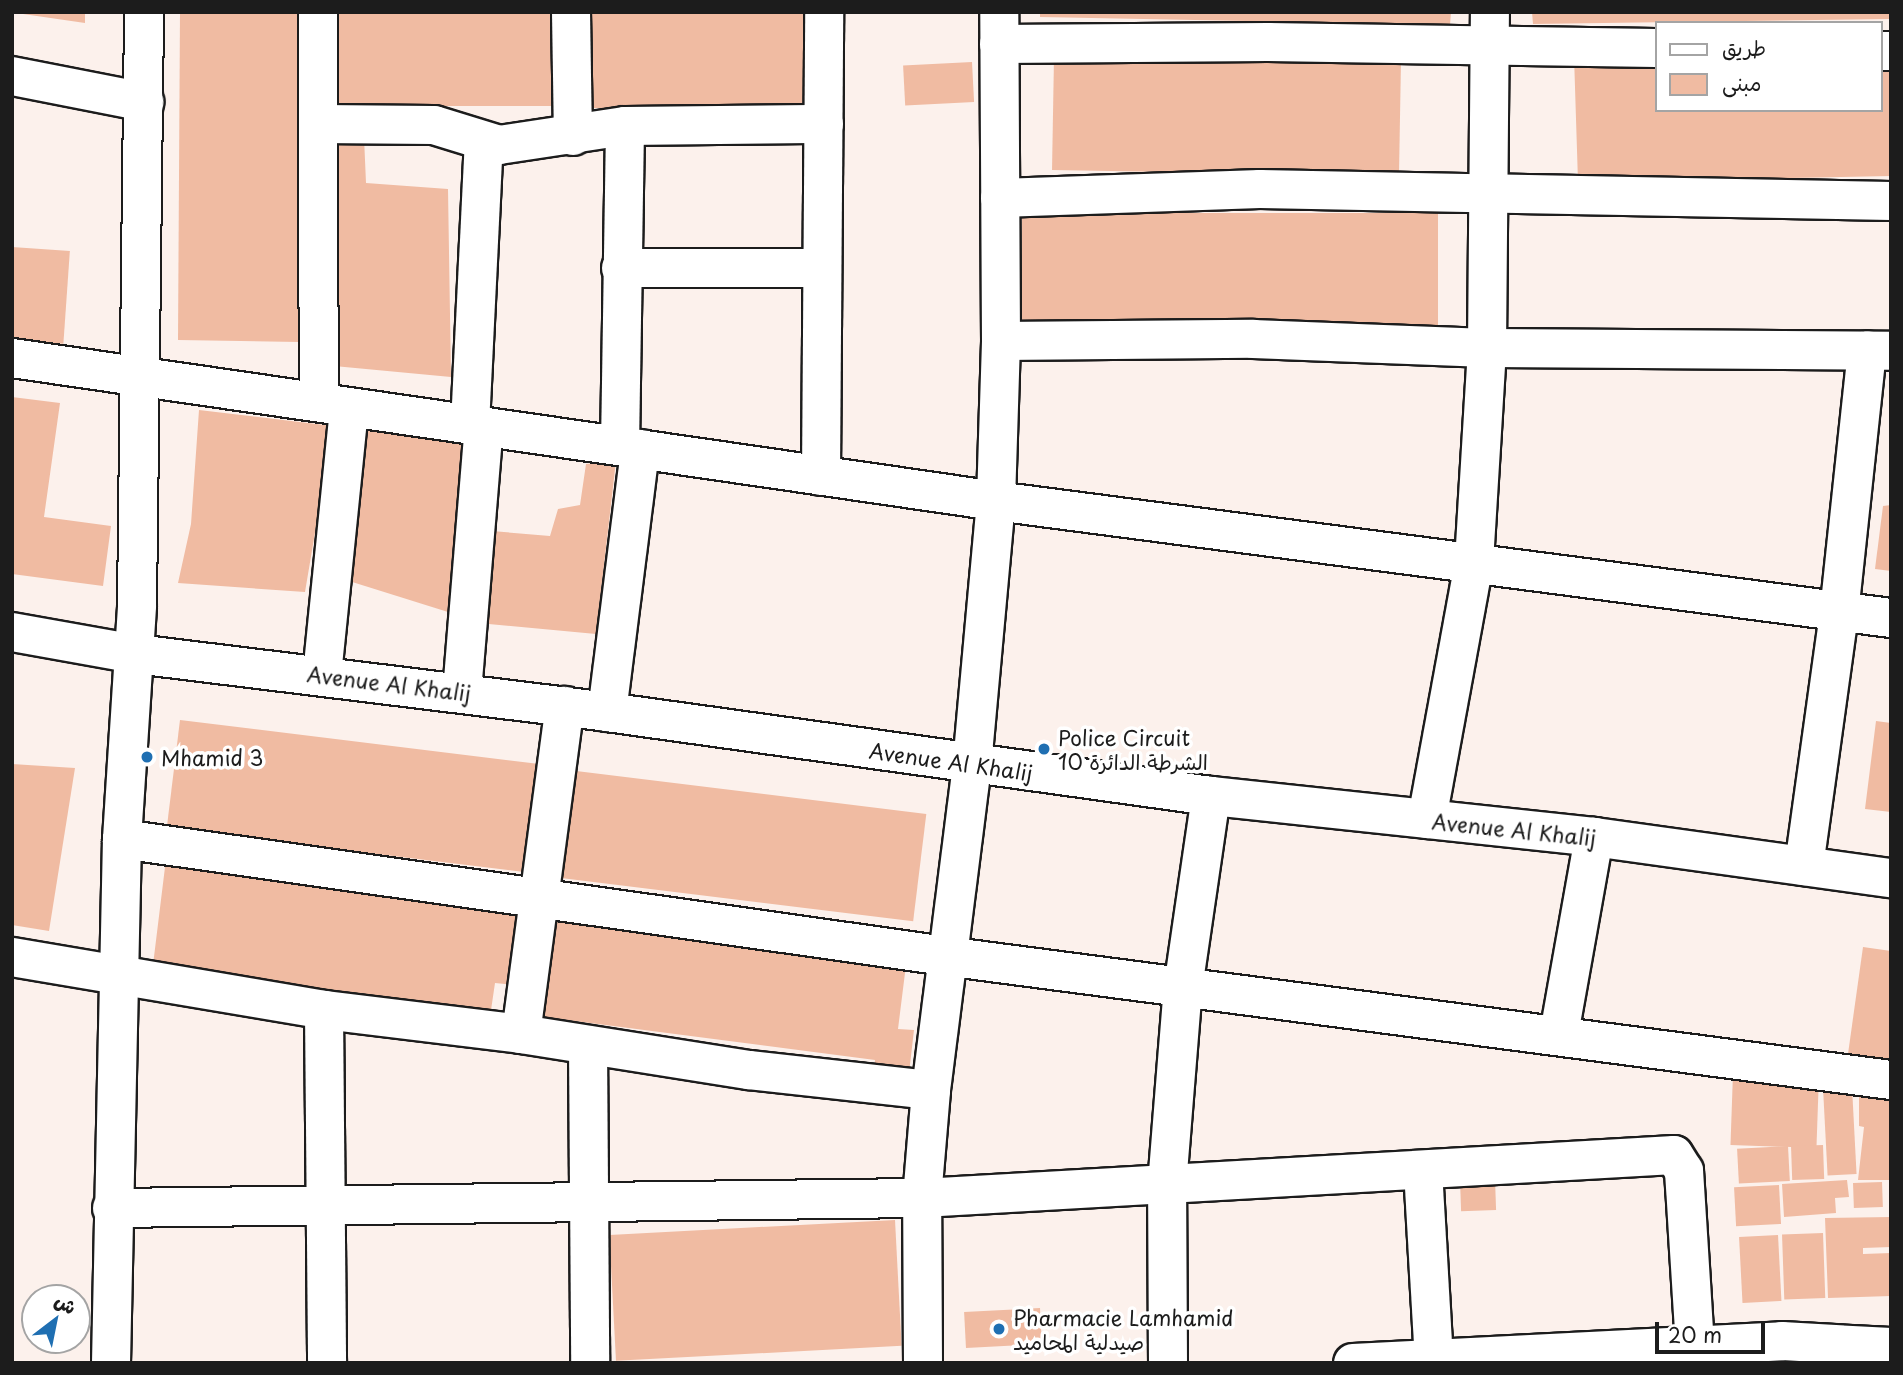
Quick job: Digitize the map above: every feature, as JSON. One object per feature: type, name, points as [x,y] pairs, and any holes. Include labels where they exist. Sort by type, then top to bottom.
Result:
[{"type":"street","points":[[111,1363],[112,1208],[122,839],[136,654],[142,377],[144,12]]},
{"type":"street","points":[[318,12],[320,124],[334,405],[321,675]]},
{"type":"street","points":[[571,12],[573,136]]},
{"type":"street","points":[[821,476],[824,12]]},
{"type":"street","points":[[923,1363],[922,1198],[930,1090],[945,956],[972,765],[996,501],[1001,341],[999,28],[1268,42],[1490,30],[1654,48]]},
{"type":"street","points":[[1427,819],[1474,562],[1487,348],[1491,192],[1490,30]]},
{"type":"street","points":[[12,76],[144,102]]},
{"type":"street","points":[[320,124],[435,125],[484,143],[527,143],[625,126],[824,124]]},
{"type":"street","points":[[607,712],[630,448],[621,268],[625,126]]},
{"type":"street","points":[[462,692],[477,426],[484,143]]},
{"type":"street","points":[[1000,198],[1260,189],[1891,201]]},
{"type":"street","points":[[621,268],[822,268]]},
{"type":"street","points":[[1001,341],[1253,340],[1487,348],[1879,350],[1804,866]]},
{"type":"street","points":[[12,358],[996,501],[1891,618]]},
{"type":"street","name":"Avenue Al Khalij","points":[[12,632],[136,654],[462,692],[972,765],[1211,796],[1594,837],[1891,878]]},
{"type":"street","points":[[521,1034],[565,706]]},
{"type":"street","points":[[1168,1363],[1167,1185],[1183,988],[1211,796]]},
{"type":"street","points":[[1559,1034],[1594,837]]},
{"type":"street","points":[[122,839],[945,956],[1559,1034],[1891,1080]]},
{"type":"street","points":[[12,957],[324,1010],[521,1034],[749,1070],[930,1090]]},
{"type":"street","points":[[324,1010],[327,1363]]},
{"type":"street","points":[[588,1045],[590,1363]]},
{"type":"street","points":[[112,1208],[922,1198],[1662,1154],[1680,1159],[1695,1344]]},
{"type":"street","points":[[1423,1170],[1434,1359]]},
{"type":"street","points":[[1353,1363],[1658,1354],[1695,1344],[1782,1341],[1891,1347]]},
{"type":"building","points":[[85,12],[85,23],[23,14]]},
{"type":"building","points":[[180,12],[300,12],[304,106],[299,342],[178,340]]},
{"type":"building","points":[[329,12],[558,12],[558,106],[329,106]]},
{"type":"building","points":[[580,12],[810,12],[810,108],[580,108]]},
{"type":"building","points":[[1040,12],[1451,12],[1450,25],[1040,17]]},
{"type":"building","points":[[1532,12],[1891,12],[1891,19],[1533,24]]},
{"type":"building","points":[[1574,56],[1654,56],[1654,112],[1882,112],[1882,57],[1891,57],[1891,176],[1578,182]]},
{"type":"building","points":[[1054,57],[1401,63],[1399,176],[1052,170]]},
{"type":"building","points":[[972,62],[974,102],[905,106],[903,66]]},
{"type":"building","points":[[335,136],[364,137],[366,183],[448,189],[451,377],[334,366]]},
{"type":"building","points":[[1022,213],[1438,213],[1438,327],[1022,327]]},
{"type":"building","points":[[12,247],[70,251],[63,344],[12,340]]},
{"type":"building","points":[[12,397],[60,403],[44,517],[111,526],[103,586],[12,574]]},
{"type":"building","points":[[199,410],[333,426],[305,592],[178,583],[191,524]]},
{"type":"building","points":[[359,428],[471,443],[448,612],[349,581]]},
{"type":"building","points":[[616,461],[596,634],[478,623],[492,531],[550,536],[558,509],[580,505],[586,464]]},
{"type":"building","points":[[1891,505],[1891,571],[1875,569],[1883,506]]},
{"type":"building","points":[[180,720],[537,764],[524,872],[167,828]]},
{"type":"building","points":[[1876,721],[1891,723],[1891,812],[1865,809]]},
{"type":"building","points":[[12,764],[75,768],[49,931],[12,925]]},
{"type":"building","points":[[568,770],[926,814],[913,921],[555,877]]},
{"type":"building","points":[[166,859],[524,905],[514,985],[495,983],[490,1017],[152,973]]},
{"type":"building","points":[[550,902],[908,949],[898,1029],[914,1030],[908,1082],[873,1078],[875,1060],[536,1016]]},
{"type":"building","points":[[1863,947],[1891,951],[1891,1061],[1848,1054]]},
{"type":"building","points":[[1733,1073],[1819,1076],[1816,1148],[1730,1145]]},
{"type":"building","points":[[1859,1086],[1891,1086],[1891,1180],[1858,1180],[1864,1127],[1859,1126]]},
{"type":"building","points":[[1852,1087],[1857,1174],[1828,1175],[1823,1089]]},
{"type":"building","points":[[1823,1145],[1824,1179],[1792,1180],[1791,1146]]},
{"type":"building","points":[[1788,1146],[1790,1181],[1739,1184],[1737,1149]]},
{"type":"building","points":[[1495,1179],[1496,1210],[1461,1211],[1460,1180]]},
{"type":"building","points":[[1847,1180],[1849,1197],[1835,1198],[1836,1213],[1784,1217],[1782,1184]]},
{"type":"building","points":[[1882,1182],[1883,1207],[1854,1208],[1853,1183]]},
{"type":"building","points":[[1779,1185],[1781,1224],[1736,1226],[1734,1187]]},
{"type":"building","points":[[1891,1217],[1891,1247],[1863,1248],[1863,1254],[1891,1253],[1891,1296],[1828,1298],[1825,1218]]},
{"type":"building","points":[[895,1220],[902,1346],[616,1361],[609,1235]]},
{"type":"building","points":[[1823,1233],[1825,1298],[1784,1299],[1782,1234]]},
{"type":"building","points":[[1778,1235],[1781,1301],[1743,1303],[1739,1237]]},
{"type":"building","points":[[1040,1308],[1042,1344],[966,1348],[964,1312]]},
{"type":"place","name":"Police Circuit 10 الشرطة الدائرة","points":[[1044,749]]},
{"type":"place","name":"Mhamid 3","points":[[147,757]]},
{"type":"place","name":"Pharmacie Lamhamid صيدلية المحاميد","points":[[999,1329]]}]
